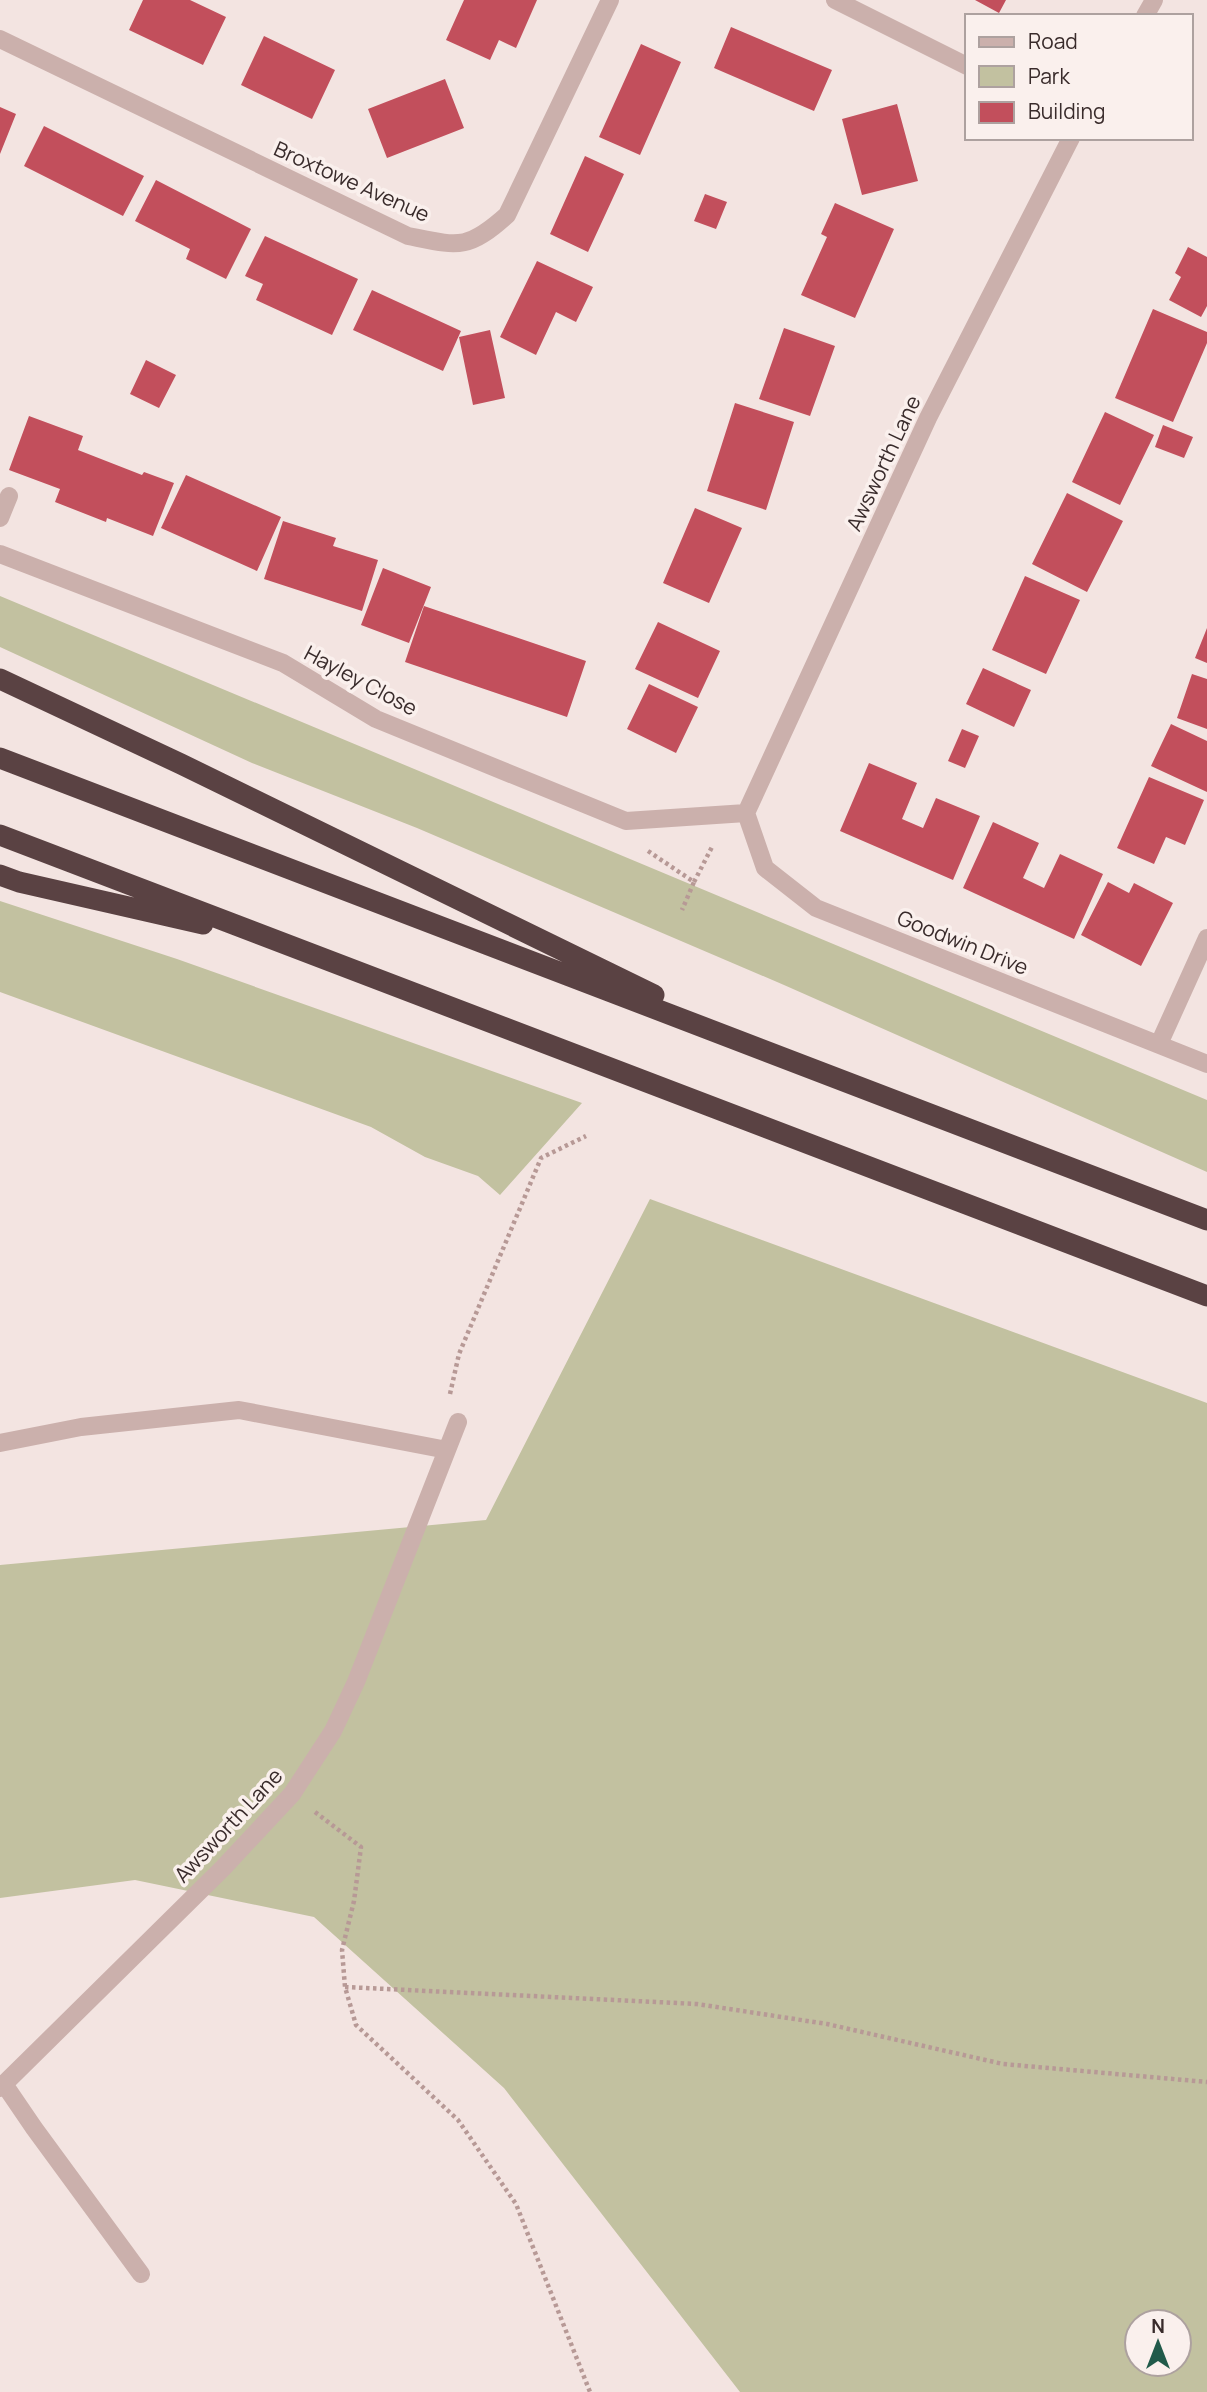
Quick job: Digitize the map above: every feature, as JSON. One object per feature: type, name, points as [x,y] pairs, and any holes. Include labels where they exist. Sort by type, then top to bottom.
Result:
[{"type":"highway","points":[[0,679],[424,881],[762,1049]]},
{"type":"highway","points":[[0,758],[1207,1220]]},
{"type":"highway","points":[[0,835],[1207,1296]]},
{"type":"highway","points":[[0,875],[32,885],[280,942]]},
{"type":"street","name":"Broxtowe Avenue","points":[[0,39],[408,236],[452,245],[484,236],[507,215],[610,0]]},
{"type":"street","points":[[835,0],[965,65]]},
{"type":"street","name":"Awsworth Lane","points":[[746,813],[928,418],[1070,140]]},
{"type":"street","points":[[0,518],[9,496]]},
{"type":"street","name":"Hayley Close","points":[[0,554],[283,663],[376,719],[626,821],[746,813]]},
{"type":"street","name":"Goodwin Drive","points":[[746,813],[765,868],[816,908],[1207,1064]]},
{"type":"street","points":[[1159,1044],[1207,938]]},
{"type":"street","points":[[0,1443],[81,1427],[239,1409],[447,1450]]},
{"type":"street","name":"Awsworth Lane","points":[[2,2086],[223,1868],[292,1794],[333,1731],[350,1694],[458,1422]]},
{"type":"street","points":[[2,2086],[141,2274]]},
{"type":"path","points":[[626,821],[622,834],[694,881],[682,910]]},
{"type":"path","points":[[458,1422],[446,1415],[459,1354],[541,1158],[586,1136]]},
{"type":"path","points":[[292,1794],[361,1847],[354,1901],[342,1950],[345,1987],[356,2025],[458,2120],[516,2204],[590,2392]]},
{"type":"path","points":[[345,1987],[697,2004],[827,2024],[1003,2064],[1207,2082]]},
{"type":"green space","points":[[0,596],[1207,1100],[1207,1172],[784,985],[417,828],[252,763],[0,647]]},
{"type":"green space","points":[[0,901],[177,959],[582,1103],[500,1195],[478,1176],[425,1157],[371,1127],[0,992]]},
{"type":"green space","points":[[650,1199],[1207,1403],[1207,2392],[740,2392],[504,2088],[314,1917],[135,1880],[0,1898],[0,1565],[486,1520]]},
{"type":"building","points":[[143,0],[190,0],[226,17],[203,65],[129,30]]},
{"type":"building","points":[[464,0],[537,0],[516,48],[499,40],[490,60],[446,40]]},
{"type":"building","points":[[975,0],[1006,0],[999,13]]},
{"type":"building","points":[[731,27],[832,70],[814,111],[714,68]]},
{"type":"building","points":[[264,36],[335,70],[312,119],[241,85]]},
{"type":"building","points":[[641,44],[681,62],[640,155],[599,137]]},
{"type":"building","points":[[445,79],[464,128],[387,158],[368,109]]},
{"type":"building","points":[[897,104],[918,181],[862,195],[842,119]]},
{"type":"building","points":[[0,107],[16,114],[0,154]]},
{"type":"building","points":[[44,126],[144,176],[123,216],[24,166]]},
{"type":"building","points":[[585,156],[624,174],[588,252],[550,234]]},
{"type":"building","points":[[156,180],[251,229],[226,279],[186,259],[190,249],[135,221]]},
{"type":"building","points":[[705,194],[727,202],[716,229],[694,221]]},
{"type":"building","points":[[835,203],[894,229],[855,318],[801,295],[827,237],[821,234]]},
{"type":"building","points":[[265,236],[358,279],[332,335],[256,300],[263,284],[245,276]]},
{"type":"building","points":[[1188,247],[1207,257],[1207,306],[1201,317],[1169,300],[1181,277],[1175,273]]},
{"type":"building","points":[[537,261],[593,287],[576,322],[556,312],[536,355],[500,337]]},
{"type":"building","points":[[372,290],[461,331],[443,371],[353,330]]},
{"type":"building","points":[[1153,309],[1207,332],[1207,343],[1173,422],[1115,398]]},
{"type":"building","points":[[784,328],[835,346],[810,416],[759,399]]},
{"type":"building","points":[[490,330],[505,398],[473,405],[459,337]]},
{"type":"building","points":[[146,360],[176,375],[159,408],[130,394]]},
{"type":"building","points":[[735,403],[794,422],[766,510],[707,491]]},
{"type":"building","points":[[1105,412],[1154,435],[1120,505],[1072,482]]},
{"type":"building","points":[[29,416],[83,436],[78,450],[142,475],[144,472],[174,483],[153,536],[107,518],[106,522],[55,502],[60,489],[9,470]]},
{"type":"building","points":[[1163,425],[1193,437],[1184,458],[1155,447]]},
{"type":"building","points":[[186,475],[281,517],[257,571],[161,528]]},
{"type":"building","points":[[1067,493],[1123,521],[1087,592],[1032,564]]},
{"type":"building","points":[[695,508],[742,528],[709,603],[663,583]]},
{"type":"building","points":[[283,521],[336,538],[333,546],[378,560],[362,611],[264,579]]},
{"type":"building","points":[[383,568],[431,587],[409,643],[361,625]]},
{"type":"building","points":[[1025,576],[1080,600],[1046,674],[992,650]]},
{"type":"building","points":[[424,606],[586,661],[567,717],[405,662]]},
{"type":"building","points":[[658,622],[720,651],[698,698],[635,669]]},
{"type":"building","points":[[1207,628],[1207,663],[1195,658]]},
{"type":"building","points":[[983,668],[1031,690],[1014,727],[966,704]]},
{"type":"building","points":[[1192,674],[1207,679],[1207,729],[1177,718]]},
{"type":"building","points":[[649,684],[698,707],[676,753],[627,729]]},
{"type":"building","points":[[1171,724],[1207,741],[1207,792],[1151,766]]},
{"type":"building","points":[[962,729],[979,736],[965,768],[948,761]]},
{"type":"building","points":[[869,763],[917,783],[902,819],[923,828],[936,798],[980,816],[953,880],[840,831]]},
{"type":"building","points":[[1149,777],[1204,800],[1185,845],[1166,837],[1154,864],[1117,848]]},
{"type":"building","points":[[993,822],[1039,843],[1023,878],[1044,888],[1060,854],[1103,874],[1074,939],[963,888]]},
{"type":"building","points":[[1108,882],[1129,893],[1134,883],[1173,903],[1141,966],[1081,935]]}]
